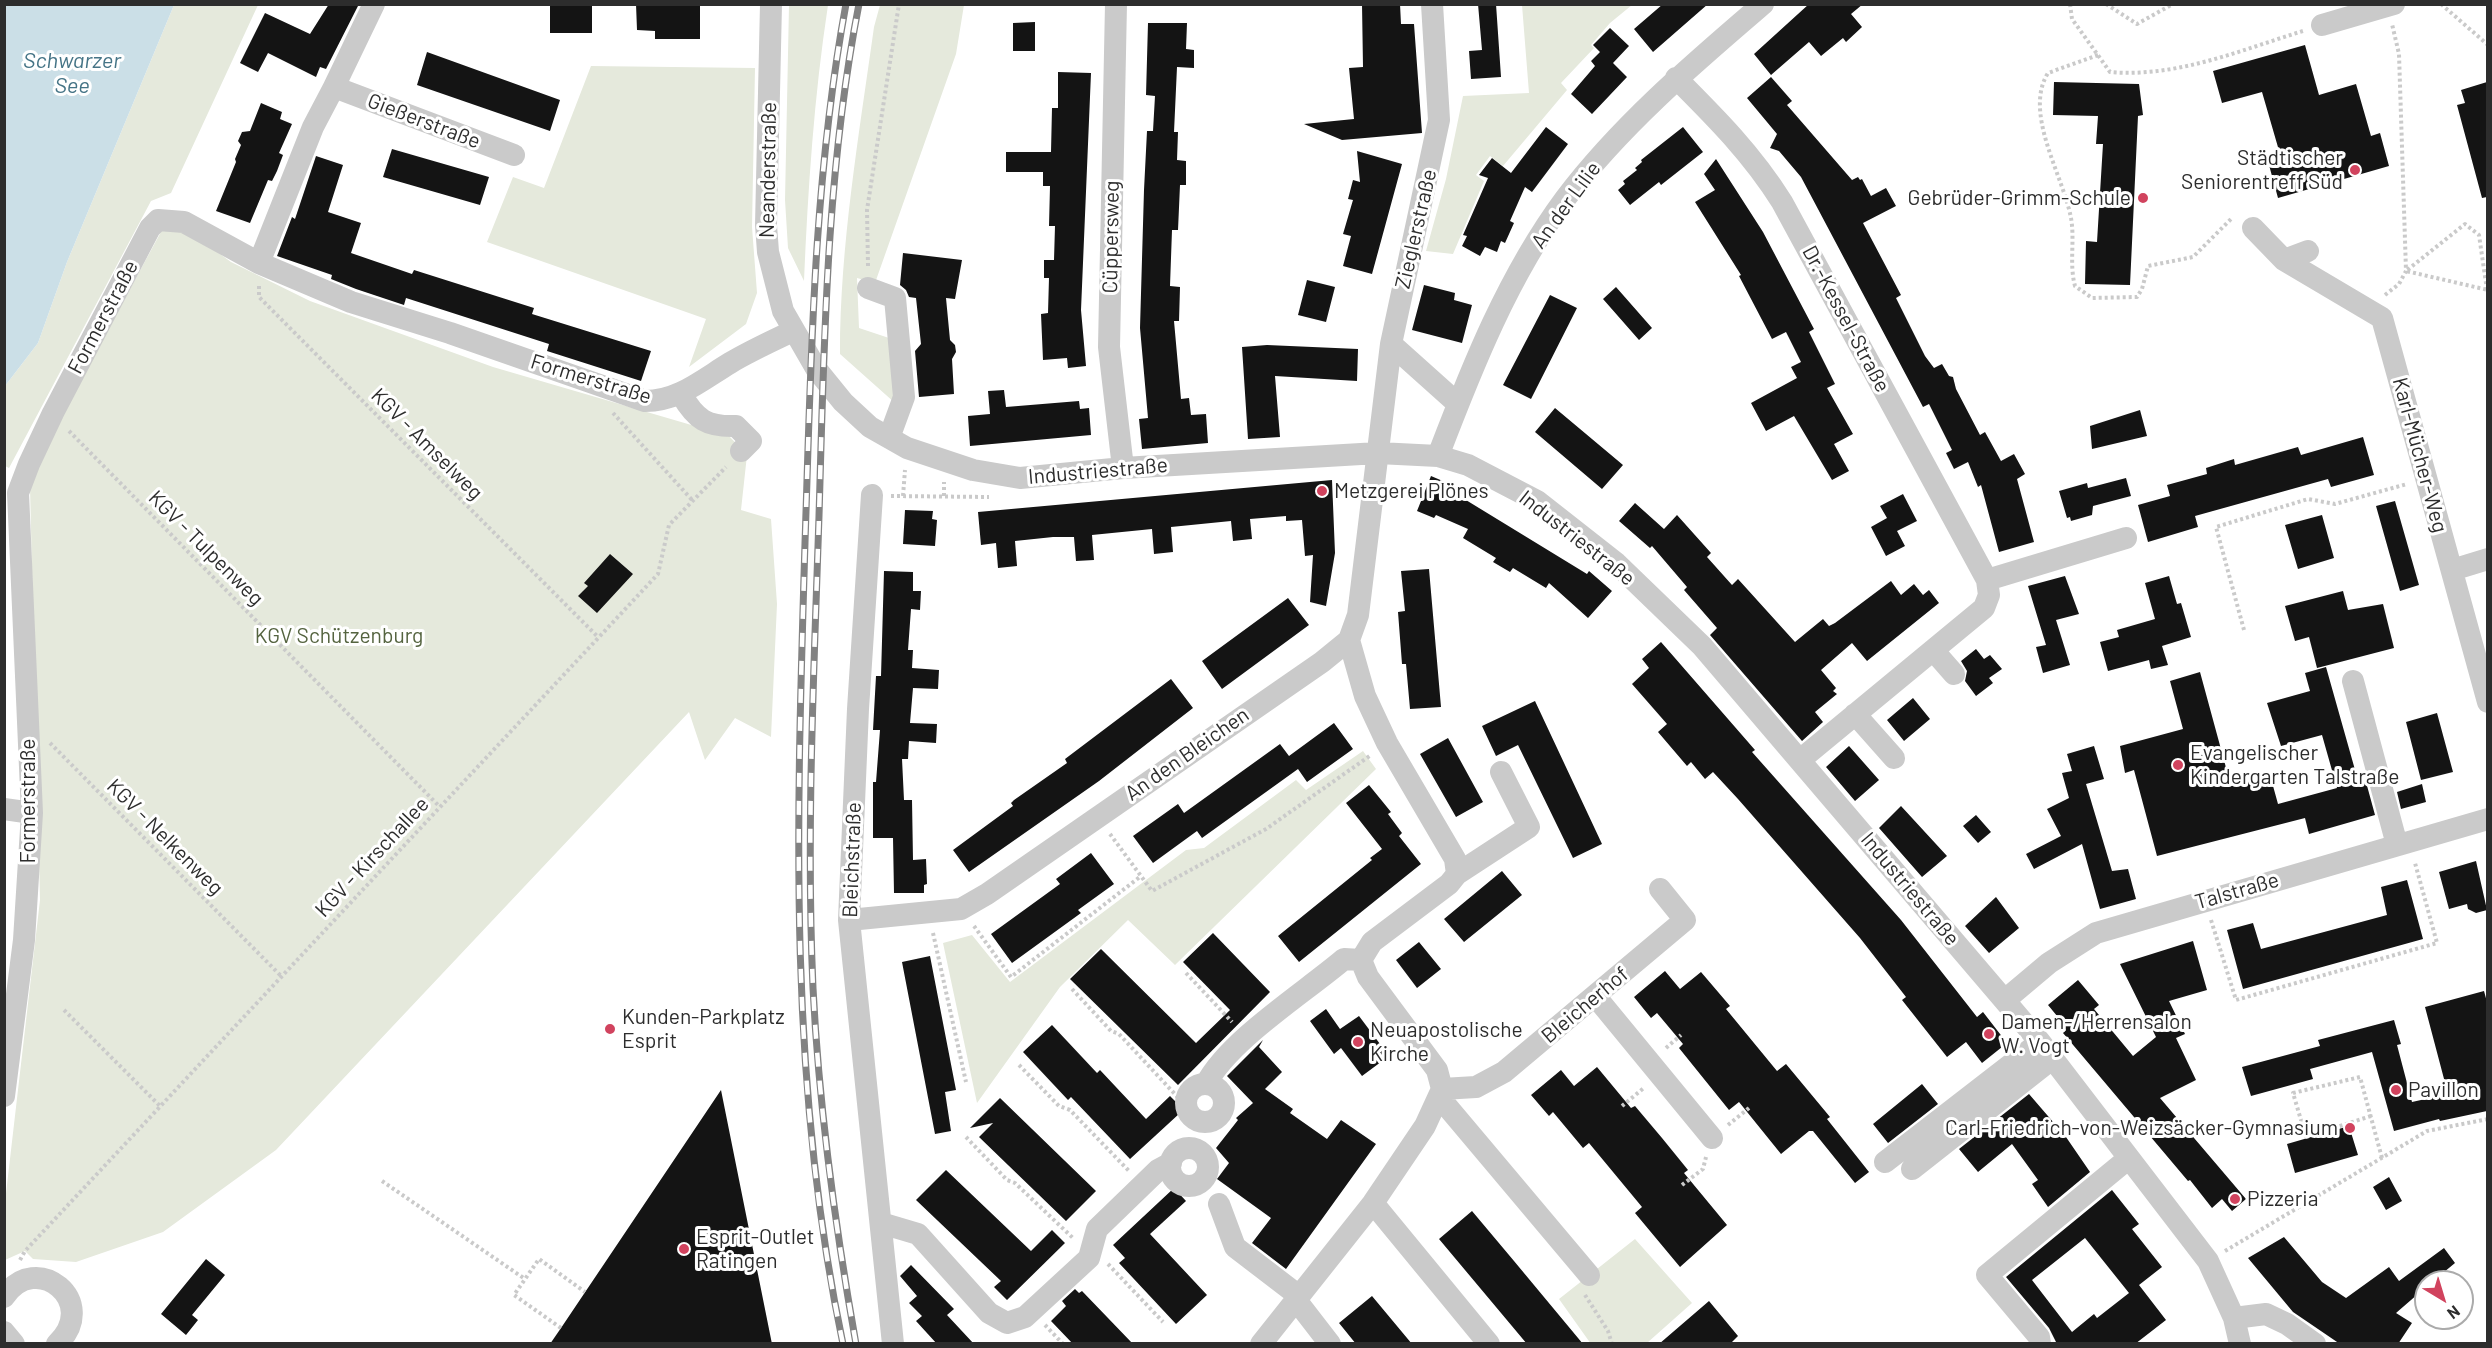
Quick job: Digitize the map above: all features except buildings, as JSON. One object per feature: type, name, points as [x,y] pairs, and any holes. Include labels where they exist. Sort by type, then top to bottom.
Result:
[{"type":"street","points":[[259,263],[313,127],[374,4]]},
{"type":"street","name":"Neanderstraße","points":[[771,4],[766,225],[774,282],[793,331]]},
{"type":"street","name":"Cüppersweg","points":[[1116,4],[1109,346],[1123,468]]},
{"type":"street","name":"Zieglerstraße","points":[[1378,453],[1391,344],[1418,213],[1434,153],[1439,120],[1432,4]]},
{"type":"street","name":"An der Lilie","points":[[1438,456],[1488,333],[1533,249],[1566,199],[1676,78],[1763,4]]},
{"type":"street","points":[[2322,26],[2391,5]]},
{"type":"street","name":"Dr.-Kessel-Straße","points":[[1676,78],[1735,137],[1760,167],[1782,202],[1987,580]]},
{"type":"street","name":"Gießerstraße","points":[[334,87],[514,155]]},
{"type":"street","name":"Formerstraße","points":[[4,1096],[24,940],[32,813],[18,493],[28,464],[53,413],[147,234],[158,220],[183,222],[259,263],[351,302],[450,333],[645,401],[662,401],[681,394],[759,347],[793,331]]},
{"type":"street","name":"Karl-Mücher-Weg","points":[[2253,228],[2284,260],[2382,318],[2428,478],[2487,702]]},
{"type":"street","points":[[2284,260],[2308,251]]},
{"type":"street","points":[[868,288],[895,298],[904,397],[890,438]]},
{"type":"street","name":"Industriestraße","points":[[793,331],[817,370],[843,402],[870,427],[907,448],[973,470],[1020,478],[1123,468],[1378,453],[1438,456],[1468,465],[1537,501],[1616,562],[1702,646],[2005,1000],[2208,1261],[2234,1318],[2240,1344]]},
{"type":"street","points":[[1391,344],[1458,404]]},
{"type":"street","points":[[681,394],[693,413],[713,426],[736,426],[751,441],[741,451]]},
{"type":"street","points":[[1378,453],[1358,615],[1349,640],[1365,696],[1387,743],[1452,853],[1457,874]]},
{"type":"street","name":"Bleichstraße","points":[[872,495],[858,709],[849,920],[892,1344]]},
{"type":"street","points":[[1800,760],[1984,608],[1989,595],[1987,580],[2126,538]]},
{"type":"street","points":[[2452,570],[2487,559]]},
{"type":"street","name":"An den Bleichen","points":[[849,920],[961,909],[1322,662],[1349,640]]},
{"type":"street","points":[[1933,650],[1954,674]]},
{"type":"street","points":[[2353,681],[2403,843]]},
{"type":"street","points":[[1855,714],[1894,758]]},
{"type":"street","points":[[1361,960],[1372,942],[1449,884],[1457,874],[1529,827],[1501,772]]},
{"type":"street","points":[[4,809],[32,813]]},
{"type":"street","name":"Talstraße","points":[[2005,1000],[2049,963],[2096,933],[2487,819]]},
{"type":"street","name":"Bleicherhof","points":[[1441,1093],[1476,1087],[1504,1072],[1685,920],[1660,890]]},
{"type":"street","points":[[1206,1084],[1212,1073],[1247,1038],[1344,960],[1361,960]]},
{"type":"street","points":[[1261,1344],[1372,1203],[1425,1126],[1441,1093],[1442,1080],[1437,1070],[1368,977],[1361,960]]},
{"type":"street","points":[[1596,997],[1712,1138]]},
{"type":"street","points":[[1885,1162],[2046,1050]]},
{"type":"street","points":[[1912,1169],[2046,1050]]},
{"type":"street","points":[[1191,1113],[1206,1123],[1217,1118],[1222,1110],[1223,1098],[1219,1091],[1206,1084],[1196,1086],[1188,1095],[1191,1113],[1187,1134],[1191,1148]]},
{"type":"street","points":[[1441,1093],[1589,1275]]},
{"type":"street","points":[[881,1223],[918,1234],[989,1312],[1007,1323],[1025,1317],[1089,1258],[1097,1229],[1158,1170],[1171,1163],[1180,1150],[1191,1148],[1198,1150],[1208,1162],[1208,1174],[1202,1182],[1191,1186],[1181,1185],[1173,1178],[1171,1163]]},
{"type":"street","points":[[2040,1344],[2039,1337],[1987,1275],[2129,1158]]},
{"type":"street","points":[[1372,1203],[1489,1344]]},
{"type":"street","points":[[1219,1204],[1235,1247],[1298,1298],[1330,1344]]},
{"type":"street","points":[[11,1288],[43,1279],[63,1290],[72,1313],[66,1341]]},
{"type":"street","points":[[2234,1318],[2266,1314],[2287,1324],[2315,1344]]},
{"type":"street","points":[[4,1332],[15,1344]]},
{"type":"path","points":[[868,288],[867,210],[899,4]]},
{"type":"path","points":[[2070,4],[2072,19],[2110,72],[2129,73],[2185,67],[2322,26]]},
{"type":"path","points":[[2106,4],[2137,24],[2174,4]]},
{"type":"path","points":[[2440,4],[2487,45]]},
{"type":"path","points":[[2391,5],[2399,54],[2406,271]]},
{"type":"path","points":[[2098,55],[2048,73],[2039,92],[2041,116],[2072,221],[2075,286],[2092,298],[2137,297],[2144,283],[2148,266],[2193,257],[2236,214],[2253,228]]},
{"type":"path","points":[[2362,306],[2385,295],[2399,284],[2406,271],[2465,224],[2479,235],[2487,290],[2406,271]]},
{"type":"path","name":"KGV - Amselweg","points":[[259,263],[259,297],[598,637]]},
{"type":"path","points":[[609,408],[693,501]]},
{"type":"path","name":"KGV - Tulpenweg","points":[[53,413],[439,806]]},
{"type":"path","name":"KGV - Kirschallee","points":[[11,1288],[20,1258],[439,806],[658,574],[669,525],[741,451]]},
{"type":"path","points":[[872,495],[1000,497],[1020,478]]},
{"type":"path","points":[[2244,630],[2216,527],[2308,499],[2335,504],[2428,478]]},
{"type":"path","name":"KGV - Nelkenweg","points":[[27,718],[282,976]]},
{"type":"path","points":[[1097,817],[1152,891],[1266,829],[1387,743]]},
{"type":"path","points":[[2205,900],[2236,1000],[2437,943],[2403,843]]},
{"type":"path","points":[[961,909],[1011,977],[1141,876]]},
{"type":"path","points":[[928,913],[966,1082]]},
{"type":"path","points":[[1186,973],[1247,1038]]},
{"type":"path","points":[[1072,989],[1111,1031],[1119,1034],[1191,1113]]},
{"type":"path","points":[[64,1010],[160,1106]]},
{"type":"path","points":[[1018,1065],[1059,1106],[1070,1110],[1142,1185]]},
{"type":"path","points":[[1622,1106],[1660,1075]]},
{"type":"path","points":[[2371,1116],[2306,1137],[2293,1093],[2360,1077],[2371,1116],[2382,1158]]},
{"type":"path","points":[[2208,1261],[2427,1131],[2487,1119]]},
{"type":"path","points":[[966,1137],[1007,1180],[1015,1184],[1091,1250],[1163,1322]]},
{"type":"path","points":[[1682,1185],[1703,1169],[1712,1138]]},
{"type":"path","points":[[382,1181],[525,1279]]},
{"type":"path","points":[[561,1328],[514,1295],[539,1259],[585,1292]]},
{"type":"path","points":[[1589,1275],[1583,1289],[1589,1305],[1608,1331],[1612,1344]]},
{"type":"green space","points":[[174,5],[258,5],[171,193],[151,201],[9,468],[5,466],[5,386],[38,343],[67,262]]},
{"type":"green space","points":[[789,5],[828,5],[812,143],[804,281],[788,248],[785,200]]},
{"type":"green space","points":[[880,5],[964,5],[956,54],[875,283],[857,278],[859,328],[889,338],[895,403],[840,354],[843,272],[851,190],[874,27]]},
{"type":"green space","points":[[1522,5],[1632,5],[1610,23],[1591,45],[1594,48],[1561,83],[1567,90],[1503,166],[1490,156],[1476,175],[1484,181],[1453,254],[1426,251],[1446,179],[1463,96],[1529,93]]},
{"type":"green space","points":[[591,66],[755,68],[752,227],[757,293],[746,324],[689,367],[706,319],[487,242],[513,177],[544,188]]},
{"type":"green space","name":"KGV Schützenburg","points":[[178,228],[197,237],[231,262],[310,301],[493,367],[729,436],[747,455],[741,510],[771,519],[777,604],[771,737],[735,718],[705,760],[689,712],[276,1150],[163,1232],[76,1262],[33,1259],[25,1251],[5,1260],[5,1202],[40,900],[30,488],[59,420],[162,230]]},
{"type":"green space","points":[[1363,751],[1376,769],[1175,965],[1128,920],[1060,987],[977,1103],[943,943],[972,935],[1010,982],[1186,850],[1204,848],[1296,780],[1306,790]]},
{"type":"green space","points":[[1635,1239],[1692,1303],[1647,1343],[1591,1344],[1559,1299]]},
{"type":"water","name":"Schwarzer See","points":[[5,4],[174,5],[67,262],[38,343],[5,386]]},
{"type":"railway","points":[[843,1344],[825,1244],[812,1145],[804,1045],[799,844],[802,643],[815,273],[827,138],[846,4]]},
{"type":"railway","points":[[856,1344],[841,1255],[819,1078],[813,988],[810,870],[813,693],[828,259],[840,131],[859,4]]},
{"type":"place","name":"Städtischer Seniorentreff Süd","points":[[2355,170]]},
{"type":"place","name":"Gebrüder-Grimm-Schule","points":[[2143,198]]},
{"type":"place","name":"Metzgerei Plönes","points":[[1322,491]]},
{"type":"place","name":"Evangelischer Kindergarten Talstraße","points":[[2178,765]]},
{"type":"place","name":"Kunden-Parkplatz Esprit","points":[[610,1029]]},
{"type":"place","name":"Damen-/Herrensalon W. Vogt","points":[[1989,1034]]},
{"type":"place","name":"Neuapostolische Kirche","points":[[1358,1042]]},
{"type":"place","name":"Pavillon","points":[[2396,1090]]},
{"type":"place","name":"Carl-Friedrich-von-Weizsäcker-Gymnasium","points":[[2350,1128]]},
{"type":"place","name":"Pizzeria","points":[[2235,1199]]},
{"type":"place","name":"Esprit-Outlet Ratingen","points":[[684,1249]]}]
